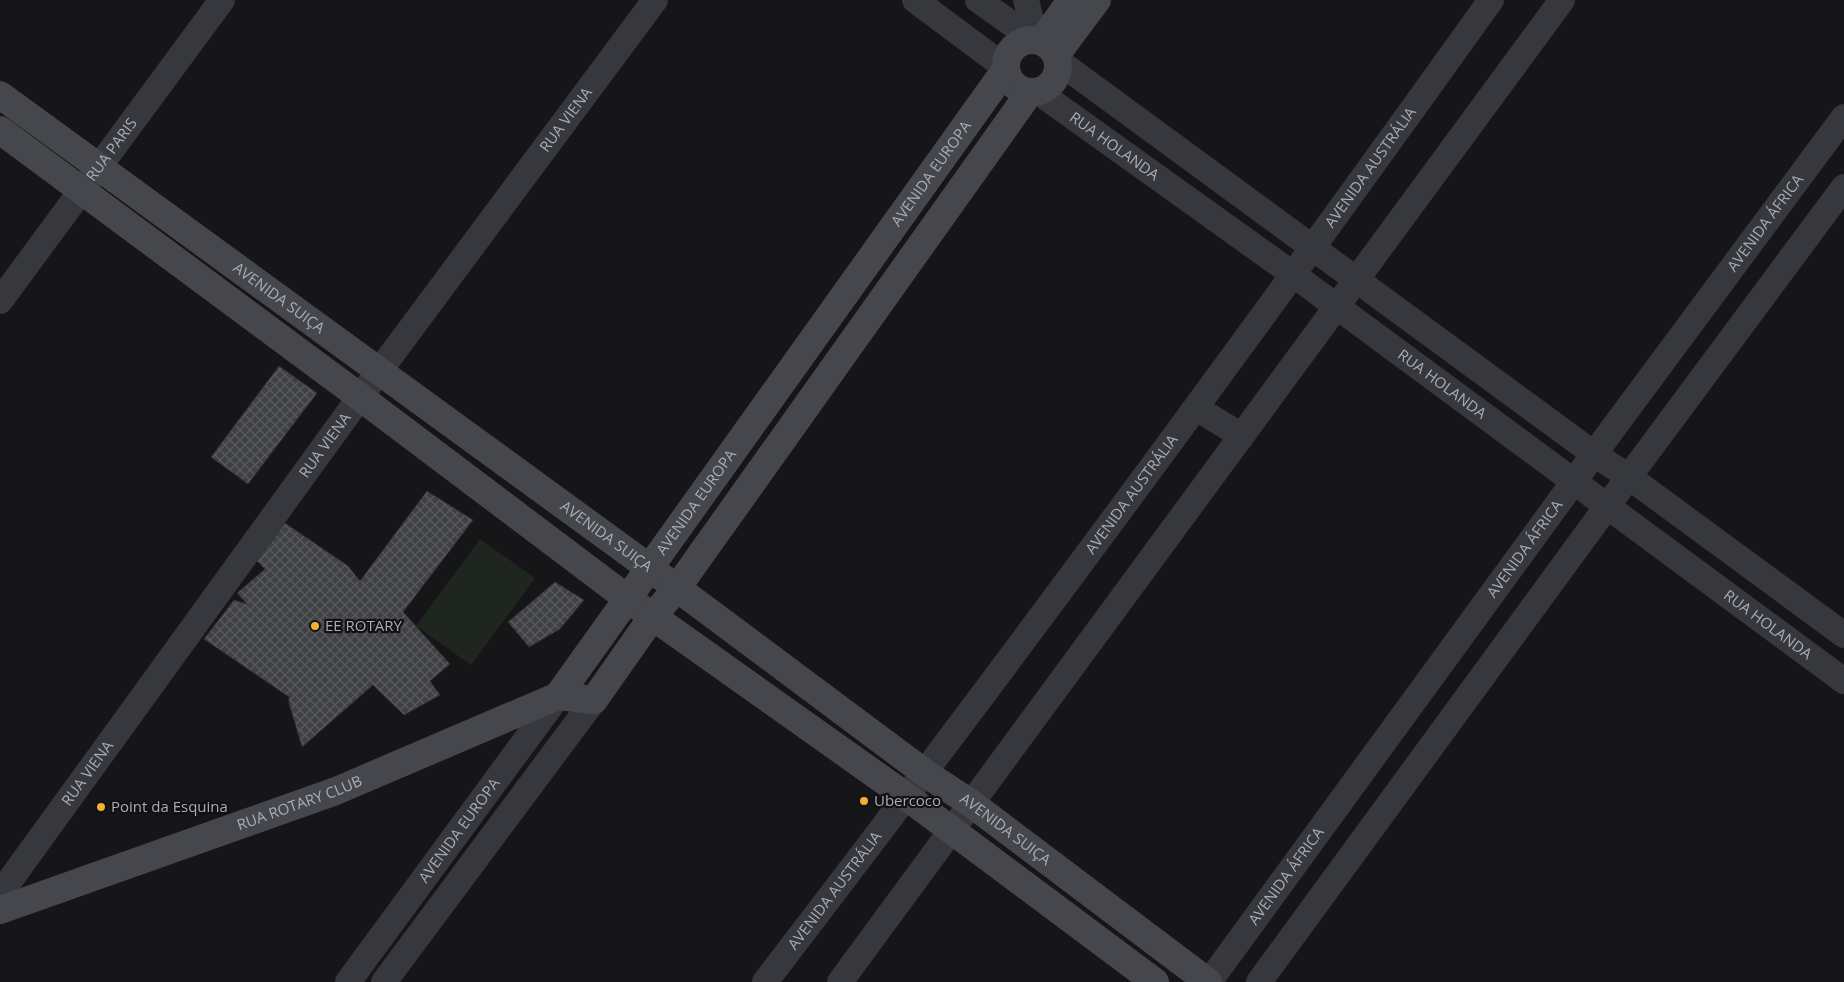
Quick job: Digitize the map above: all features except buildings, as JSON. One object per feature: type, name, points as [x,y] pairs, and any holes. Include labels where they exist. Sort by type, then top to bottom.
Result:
[{"type":"main road","points":[[1045,47],[1025,40],[1013,48],[1009,54],[1006,68],[1008,76],[1016,87],[1033,92],[1051,84],[1056,77],[1045,47],[1071,0]]},
{"type":"main road","points":[[1045,47],[1097,0]]},
{"type":"main road","name":"AVENIDA EUROPA","points":[[558,696],[1006,68]]},
{"type":"main road","name":"AVENIDA EUROPA","points":[[594,700],[653,616],[677,588],[1033,92]]},
{"type":"main road","name":"AVENIDA SUIÇA","points":[[0,96],[677,588],[925,773],[972,804],[1208,982]]},
{"type":"main road","name":"AVENIDA SUIÇA","points":[[0,130],[360,396],[628,599],[907,797],[1155,982]]},
{"type":"main road","name":"RUA ROTARY CLUB","points":[[0,910],[336,791],[558,696],[594,700]]},
{"type":"street","name":"RUA PARIS","points":[[0,301],[222,0]]},
{"type":"street","name":"RUA VIENA","points":[[0,894],[360,396],[380,372],[655,0]]},
{"type":"street","points":[[915,0],[1006,68]]},
{"type":"street","points":[[978,0],[1045,47],[1313,249],[1844,635]]},
{"type":"street","points":[[1026,0],[1045,47]]},
{"type":"street","name":"AVENIDA AUSTRÁLIA","points":[[765,982],[907,797],[1196,408],[1313,249],[1491,0]]},
{"type":"street","points":[[840,982],[1562,0]]},
{"type":"street","name":"RUA HOLANDA","points":[[1033,92],[1337,306],[1844,681]]},
{"type":"street","name":"AVENIDA ÁFRICA","points":[[1208,982],[1326,824],[1575,483],[1594,454],[1844,117]]},
{"type":"street","points":[[1259,982],[1608,505],[1844,187]]},
{"type":"street","points":[[1196,408],[1242,436]]},
{"type":"street","name":"AVENIDA EUROPA","points":[[348,982],[558,696]]},
{"type":"street","name":"AVENIDA EUROPA","points":[[384,982],[594,700]]},
{"type":"street","points":[[1326,824],[1359,845]]},
{"type":"shaded area","name":"EE ROTARY","points":[[480,539],[535,578],[471,665],[416,626]]},
{"type":"place","name":"EE ROTARY","points":[[315,626]]},
{"type":"place","name":"Ubercoco","points":[[864,801]]},
{"type":"place","name":"Point da Esquina","points":[[101,807]]}]
